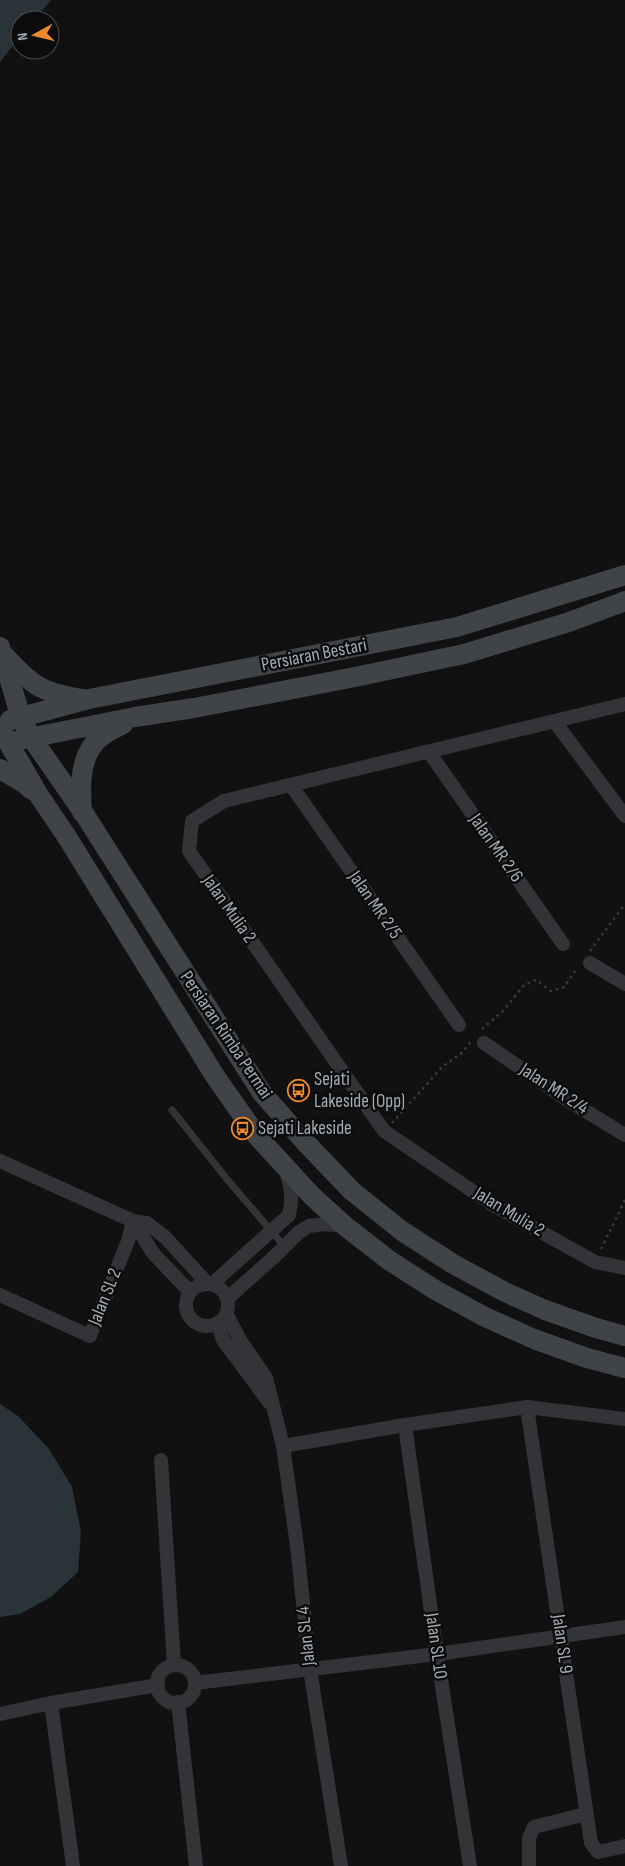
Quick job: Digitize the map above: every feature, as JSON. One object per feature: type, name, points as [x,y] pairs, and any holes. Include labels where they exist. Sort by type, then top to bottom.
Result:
[{"type":"main road","name":"Persiaran Bestari","points":[[0,722],[89,700],[457,626],[625,575]]},
{"type":"main road","name":"Persiaran Bestari","points":[[3,739],[31,737],[135,717],[213,705],[464,654],[569,622],[625,601]]},
{"type":"main road","points":[[1,650],[21,674],[39,688],[57,695],[89,700]]},
{"type":"main road","name":"Persiaran Rimba Permai","points":[[1,650],[21,718],[31,737],[82,812],[262,1093],[305,1142],[352,1191],[402,1231],[453,1264],[505,1292],[570,1319],[625,1336]]},
{"type":"main road","points":[[82,812],[81,776],[93,745],[102,736],[135,717]]},
{"type":"main road","name":"Persiaran Rimba Permai","points":[[3,739],[67,837],[215,1076],[257,1136],[312,1196],[345,1226],[390,1261],[437,1291],[485,1317],[534,1340],[587,1358],[625,1368]]},
{"type":"main road","points":[[0,769],[38,794]]},
{"type":"street","name":"Jalan Mulia 2","points":[[625,704],[224,801],[192,821],[189,851],[384,1131],[493,1205],[595,1262],[625,1268]]},
{"type":"street","points":[[555,722],[625,816]]},
{"type":"street","name":"Jalan MR 2/6","points":[[429,752],[563,944]]},
{"type":"street","name":"Jalan MR 2/5","points":[[291,785],[458,1025]]},
{"type":"street","points":[[587,961],[625,984]]},
{"type":"street","name":"Jalan MR 2/4","points":[[484,1043],[566,1099],[625,1134]]},
{"type":"street","points":[[0,1161],[133,1221],[147,1223],[165,1237],[210,1283],[222,1289],[228,1298],[228,1309],[222,1319],[212,1326],[201,1326],[191,1319],[188,1314],[186,1303],[190,1292],[197,1286],[210,1283],[289,1215],[292,1189],[284,1166]]},
{"type":"street","points":[[133,1221],[153,1252],[190,1292]]},
{"type":"street","name":"Jalan SL 2","points":[[0,1295],[90,1336],[128,1241],[133,1221]]},
{"type":"street","points":[[228,1298],[299,1232],[309,1226],[325,1224],[345,1226]]},
{"type":"street","name":"Jalan SL 4","points":[[222,1319],[223,1340],[272,1406],[283,1446],[297,1546],[310,1669],[341,1866]]},
{"type":"street","points":[[283,1446],[527,1406],[625,1419]]},
{"type":"street","name":"Jalan SL 9","points":[[527,1406],[591,1843],[598,1852],[625,1846]]},
{"type":"street","name":"Jalan SL 10","points":[[405,1425],[437,1654],[470,1866]]},
{"type":"street","points":[[161,1460],[174,1665]]},
{"type":"street","points":[[195,1683],[437,1654],[625,1627]]},
{"type":"street","points":[[174,1665],[186,1667],[194,1677],[195,1683],[192,1694],[178,1702],[167,1700],[162,1696],[158,1685],[160,1674],[168,1667],[174,1665]]},
{"type":"street","points":[[0,1714],[51,1703],[158,1685]]},
{"type":"street","points":[[178,1702],[196,1866]]},
{"type":"street","points":[[51,1703],[73,1866]]},
{"type":"street","points":[[529,1866],[528,1838],[534,1827],[586,1814]]},
{"type":"lane","points":[[172,1110],[226,1178],[285,1247]]},
{"type":"path","points":[[587,961],[625,904]]},
{"type":"path","points":[[595,1262],[625,1200]]},
{"type":"shaded area","points":[[0,0],[51,0],[42,10],[10,10],[10,50],[0,62]]},
{"type":"shaded area","points":[[0,1404],[18,1416],[49,1449],[72,1487],[81,1532],[78,1572],[51,1597],[20,1614],[0,1617]]},
{"type":"place","name":"Sejati Lakeside (Opp)","points":[[298,1090]]},
{"type":"place","name":"Sejati Lakeside","points":[[242,1128]]}]
